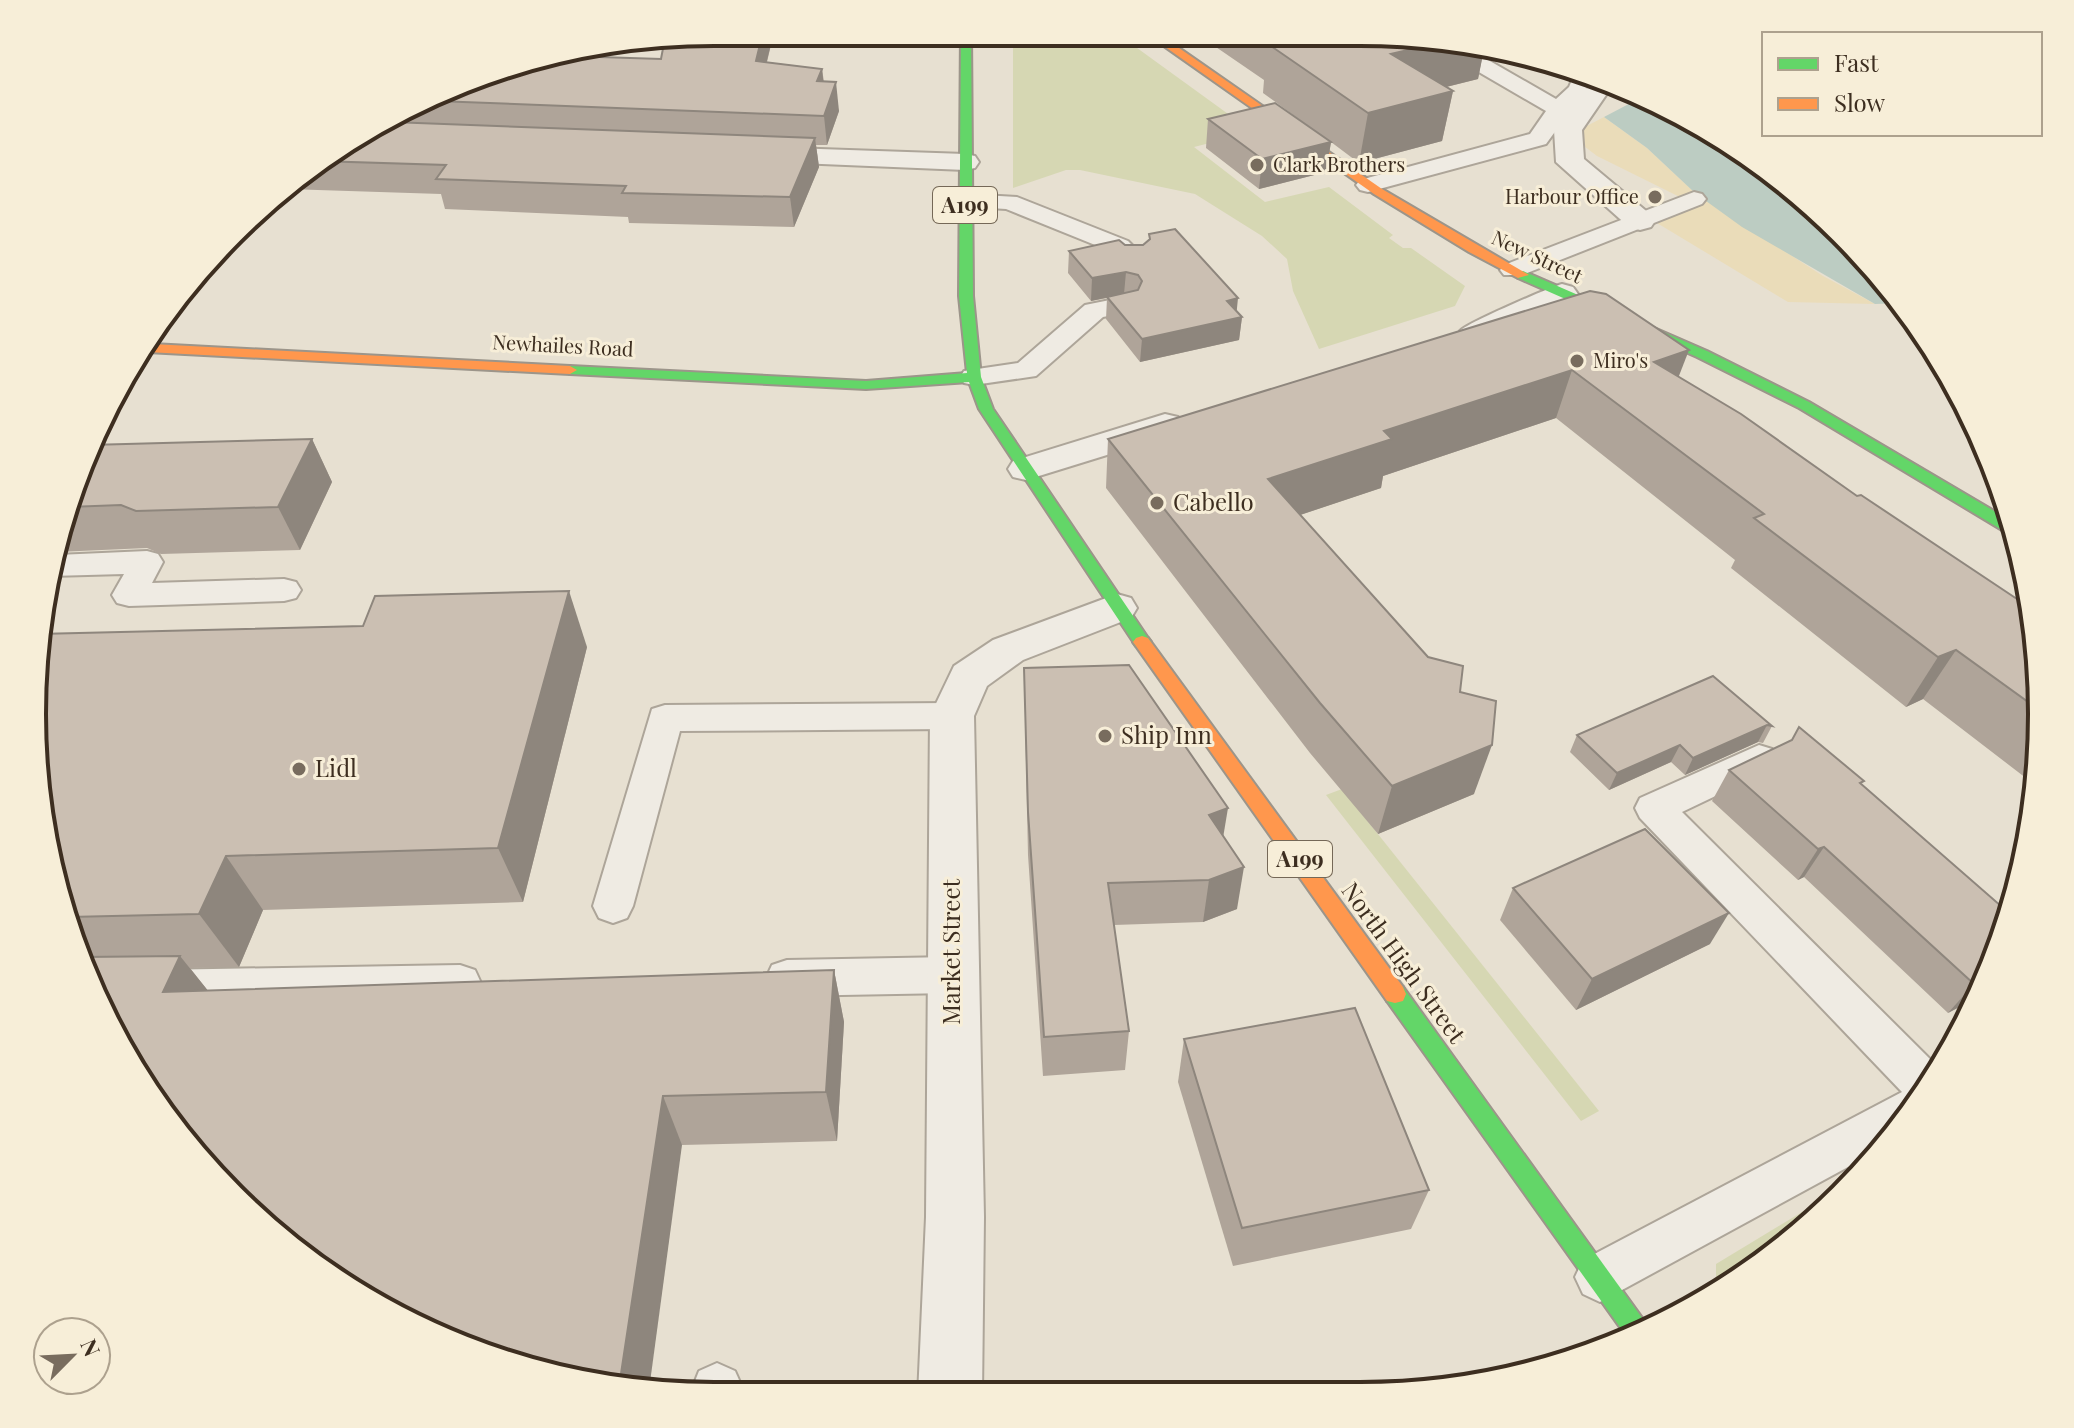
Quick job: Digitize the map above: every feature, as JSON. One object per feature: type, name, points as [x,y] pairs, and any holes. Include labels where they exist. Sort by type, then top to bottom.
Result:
[{"type":"main road","name":"A199","points":[[966,46],[966,296],[974,377]]},
{"type":"main road","name":"New Street","points":[[1169,46],[1368,185],[1463,246],[1562,294],[1702,354],[1804,405],[1999,521]]},
{"type":"main road","name":"Newhailes Road","points":[[156,348],[866,385],[974,377]]},
{"type":"main road","name":"North High Street","points":[[974,377],[986,409],[1117,608],[1632,1323]]},
{"type":"street","points":[[1588,86],[1568,130],[1570,162],[1640,221]]},
{"type":"street","points":[[729,153],[965,162]]},
{"type":"street","points":[[1440,341],[1500,324],[1562,294]]},
{"type":"street","points":[[1026,469],[1200,414]]},
{"type":"street","name":"Market Street","points":[[950,1382],[955,1217],[951,975],[952,716],[969,677],[1008,650],[1117,608]]},
{"type":"lane","points":[[1463,55],[1558,109]]},
{"type":"lane","points":[[1368,185],[1538,139],[1553,123],[1558,109],[1586,85]]},
{"type":"lane","points":[[1513,270],[1694,199]]},
{"type":"lane","points":[[965,201],[1009,202],[1119,246],[1133,259]]},
{"type":"lane","points":[[974,377],[1026,370],[1094,311],[1125,305]]},
{"type":"lane","points":[[63,566],[147,562],[129,595],[284,590]]},
{"type":"lane","points":[[613,906],[665,718],[952,716]]},
{"type":"lane","points":[[1759,759],[1654,808],[1906,1097]]},
{"type":"lane","points":[[745,979],[951,975]]},
{"type":"lane","points":[[109,989],[491,983]]},
{"type":"lane","points":[[1600,1277],[1892,1118]]},
{"type":"green space","points":[[1013,46],[1134,46],[1253,132],[1194,147],[1265,202],[1329,187],[1393,235],[1389,238],[1403,248],[1411,248],[1465,286],[1455,306],[1319,349],[1293,291],[1287,259],[1262,236],[1195,194],[1080,170],[1066,170],[1013,188]]},
{"type":"green space","points":[[1342,789],[1599,1111],[1581,1121],[1326,795]]},
{"type":"green space","points":[[1808,1208],[1767,1244],[1716,1279],[1716,1264]]},
{"type":"sand","points":[[1604,117],[1647,148],[1695,193],[1823,276],[1875,304],[1788,302],[1657,223],[1698,206],[1597,156],[1580,143],[1581,129]]},
{"type":"shaded area","points":[[1630,103],[1694,135],[1731,159],[1800,212],[1832,242],[1887,304],[1875,304],[1742,227],[1695,193],[1647,148],[1604,117]]},
{"type":"building","points":[[760,46],[756,61],[822,69],[817,81],[836,82],[824,116],[448,101],[499,81],[584,59],[661,59],[663,48]]},
{"type":"building","points":[[1271,46],[1415,48],[1391,54],[1453,91],[1368,113]]},
{"type":"building","points":[[1275,103],[1331,142],[1262,159],[1208,119]]},
{"type":"building","points":[[404,123],[815,138],[790,197],[622,193],[626,186],[436,179],[446,165],[339,162]]},
{"type":"building","points":[[1175,229],[1238,298],[1227,301],[1242,317],[1142,339],[1107,297],[1138,290],[1142,281],[1138,275],[1126,272],[1092,278],[1069,251],[1119,240],[1125,245],[1143,245],[1150,239],[1149,234]]},
{"type":"building","points":[[1590,291],[1606,294],[1689,350],[1654,362],[1741,414],[1857,496],[1861,495],[2017,599],[2027,670],[2028,702],[1956,650],[1938,657],[1754,518],[1764,514],[1572,370],[1384,431],[1392,439],[1268,479],[1428,657],[1463,666],[1460,692],[1496,701],[1492,745],[1392,786],[1320,703],[1108,439]]},
{"type":"building","points":[[312,439],[278,507],[136,511],[121,505],[79,507],[103,445]]},
{"type":"building","name":"Lidl","points":[[569,591],[498,848],[226,856],[199,914],[78,917],[59,844],[47,758],[47,670],[51,634],[363,626],[375,596]]},
{"type":"building","points":[[1129,665],[1228,808],[1209,815],[1244,867],[1209,880],[1108,883],[1129,1031],[1044,1037],[1028,812],[1024,668]]},
{"type":"building","points":[[1713,676],[1772,726],[1767,725],[1693,758],[1680,745],[1617,773],[1577,735]]},
{"type":"building","points":[[1799,727],[1864,781],[1860,783],[2000,905],[1972,982],[1824,847],[1818,849],[1729,770],[1792,740]]},
{"type":"building","points":[[1645,829],[1729,913],[1592,979],[1513,888]]},
{"type":"building","points":[[180,956],[163,992],[834,970],[826,1092],[663,1096],[621,1375],[584,1369],[499,1347],[458,1331],[380,1293],[307,1244],[242,1186],[184,1121],[135,1048],[92,957]]},
{"type":"building","points":[[1355,1008],[1429,1190],[1242,1228],[1184,1039]]},
{"type":"traffic: fast","points":[[966,46],[966,296],[974,377],[986,409],[1142,642]]},
{"type":"traffic: fast","points":[[1523,275],[1702,354],[1804,405],[1999,521]]},
{"type":"traffic: fast","points":[[570,370],[866,385],[974,377]]},
{"type":"traffic: fast","points":[[1395,994],[1632,1324]]},
{"type":"traffic: slow","points":[[1169,46],[1378,192],[1425,222],[1523,275]]},
{"type":"traffic: slow","points":[[156,348],[570,370]]},
{"type":"traffic: slow","points":[[1142,642],[1395,994]]},
{"type":"place","name":"Clark Brothers","points":[[1257,165]]},
{"type":"place","name":"Harbour Office","points":[[1655,197]]},
{"type":"place","name":"Miro's","points":[[1577,361]]},
{"type":"place","name":"Cabello","points":[[1157,503]]},
{"type":"place","name":"Ship Inn","points":[[1105,736]]},
{"type":"place","name":"Lidl","points":[[299,769]]}]
